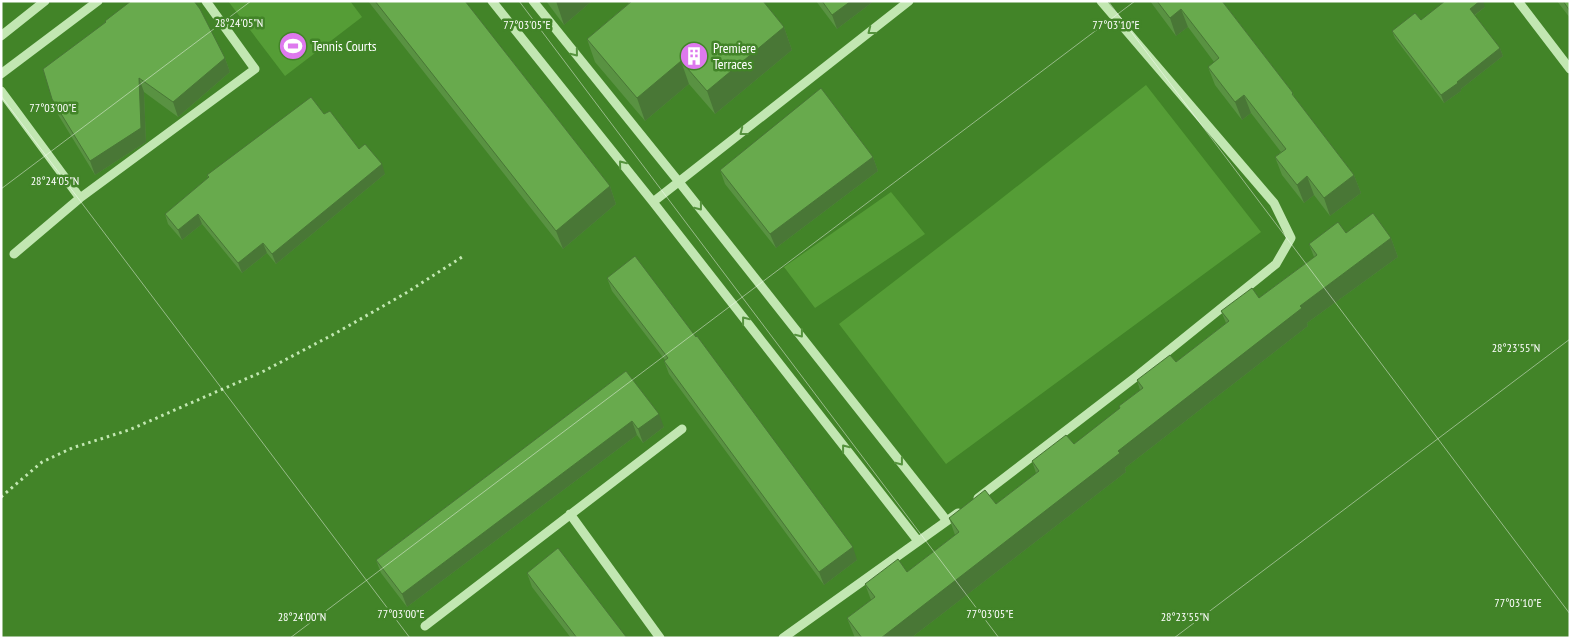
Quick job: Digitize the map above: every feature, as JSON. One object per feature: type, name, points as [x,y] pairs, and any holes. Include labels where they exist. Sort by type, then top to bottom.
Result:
[{"type":"street","points":[[1,36],[45,1]]},
{"type":"street","points":[[1,74],[98,1]]},
{"type":"street","points":[[14,254],[80,198],[255,69],[206,1]]},
{"type":"street","points":[[492,1],[653,202],[918,542]]},
{"type":"street","points":[[533,1],[947,521]]},
{"type":"street","points":[[653,202],[909,1]]},
{"type":"street","points":[[971,503],[1137,376],[1276,264],[1291,238],[1274,203],[1101,1]]},
{"type":"street","points":[[1518,1],[1570,69]]},
{"type":"street","points":[[1,90],[80,198]]},
{"type":"street","points":[[425,626],[682,429]]},
{"type":"street","points":[[783,638],[963,509]]},
{"type":"street","points":[[570,514],[660,638]]},
{"type":"path","points":[[1,496],[42,462],[72,448],[129,430],[264,371],[406,293],[462,257]]},
{"type":"green space","name":"Tennis Courts","points":[[228,1],[350,1],[362,17],[285,76]]},
{"type":"green space","points":[[1146,85],[1261,232],[946,464],[839,324]]},
{"type":"green space","points":[[891,192],[925,234],[815,308],[784,267]]},
{"type":"building","points":[[131,1],[194,1],[225,58],[173,102],[139,78],[141,128],[90,161],[52,99],[43,69]]},
{"type":"building","points":[[375,1],[465,1],[610,186],[556,231]]},
{"type":"building","name":"Premiere Terraces","points":[[632,1],[763,1],[784,27],[707,91],[681,61],[637,98],[587,39]]},
{"type":"building","points":[[822,1],[851,1],[832,15]]},
{"type":"building","points":[[1157,1],[1222,1],[1354,175],[1324,198],[1307,176],[1297,185],[1275,157],[1286,149],[1244,95],[1235,102],[1208,67],[1219,58],[1181,9],[1170,18]]},
{"type":"building","points":[[1445,1],[1480,1],[1470,9],[1500,48],[1441,95],[1392,31],[1415,13],[1421,20]]},
{"type":"building","points":[[1563,1],[1570,1],[1570,11]]},
{"type":"building","points":[[821,88],[873,157],[770,234],[720,170]]},
{"type":"building","points":[[311,97],[324,114],[330,111],[359,149],[365,144],[382,164],[272,254],[263,243],[238,263],[198,214],[178,230],[165,214],[209,177],[207,175]]},
{"type":"building","points":[[1373,213],[1391,238],[1300,306],[1302,308],[1118,451],[1120,453],[881,638],[862,638],[847,618],[875,597],[865,584],[898,559],[907,572],[959,532],[949,518],[985,490],[996,504],[1039,471],[1032,461],[1066,435],[1074,444],[1143,388],[1137,380],[1170,355],[1176,362],[1229,321],[1221,311],[1252,288],[1259,298],[1317,255],[1309,244],[1338,222],[1346,233]]},
{"type":"building","points":[[635,256],[697,336],[853,547],[819,572],[664,361],[668,358],[607,278]]},
{"type":"building","points":[[626,371],[659,414],[638,429],[632,421],[402,594],[376,560]]},
{"type":"building","points":[[558,548],[627,638],[577,638],[527,573]]},
{"type":"place","name":"Tennis Courts","points":[[293,46]]},
{"type":"place","name":"Premiere Terraces","points":[[694,56]]}]
